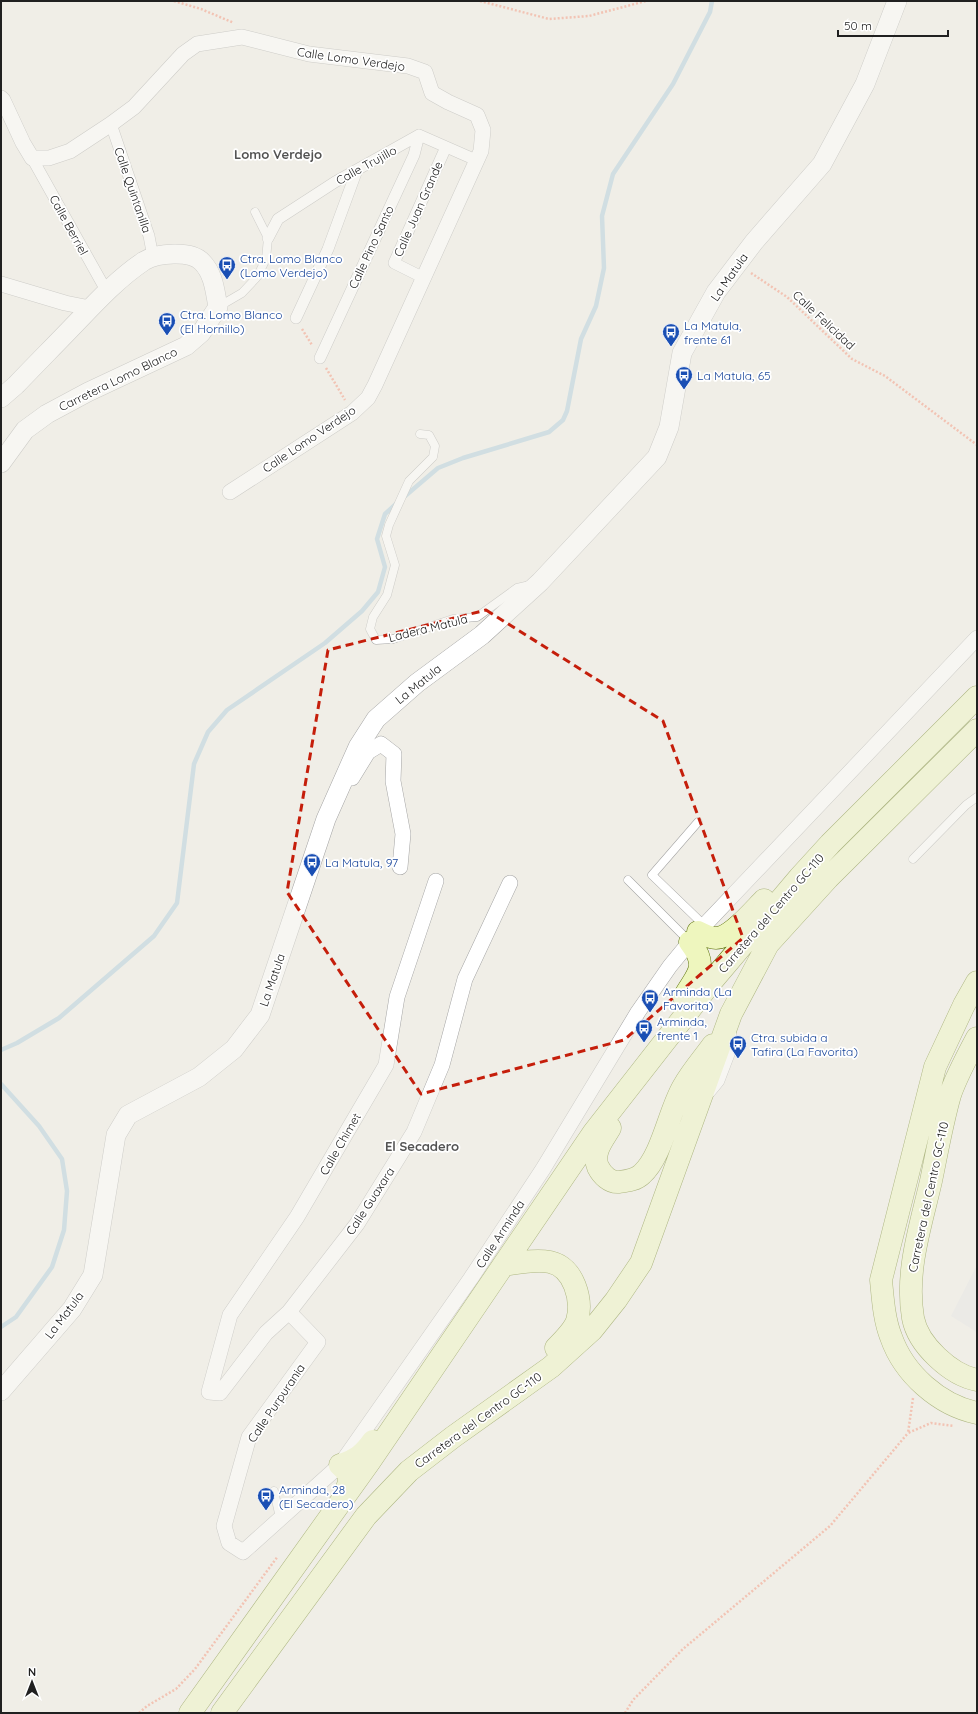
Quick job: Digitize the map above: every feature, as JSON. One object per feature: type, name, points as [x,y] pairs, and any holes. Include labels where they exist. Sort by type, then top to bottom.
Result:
[{"type":"main road","name":"Carretera del Centro GC-110","points":[[473,1309],[504,1266],[594,1132],[712,981],[799,878],[830,844],[977,697]]},
{"type":"main road","name":"Carretera del Centro GC-110","points":[[222,1713],[366,1516],[408,1471],[551,1367],[592,1330],[616,1300],[641,1263],[728,1021],[768,944],[828,878],[977,730]]},
{"type":"main road","points":[[728,1021],[682,1088],[652,1162],[641,1175],[632,1180],[616,1182],[607,1178],[601,1173],[597,1164],[598,1147],[663,1044],[684,996],[699,973],[700,962],[696,950],[698,934],[717,938],[728,935],[770,894],[799,878]]},
{"type":"main road","name":"Carretera del Centro GC-110","points":[[969,1420],[967,1410],[942,1398],[916,1378],[901,1358],[891,1338],[884,1312],[881,1280],[935,1067],[964,1005],[977,982]]},
{"type":"main road","name":"Carretera del Centro GC-110","points":[[977,1038],[951,1094],[911,1266],[911,1296],[913,1319],[922,1340],[937,1357],[952,1369],[969,1378],[977,1380]]},
{"type":"main road","points":[[504,1266],[532,1261],[551,1262],[566,1271],[575,1284],[578,1295],[579,1309],[577,1322],[562,1342],[513,1394]]},
{"type":"main road","points":[[340,1465],[356,1460],[368,1448],[400,1400],[473,1309]]},
{"type":"main road","points":[[190,1713],[341,1504],[473,1309]]},
{"type":"main road","points":[[340,1465],[348,1472],[350,1479],[341,1504]]},
{"type":"street","name":"La Matula","points":[[1,1390],[72,1309],[93,1274],[116,1135],[128,1115],[200,1078],[234,1049],[260,1015],[326,819],[358,747],[376,718],[417,683],[482,635],[540,582],[657,457],[669,427],[682,353],[716,292],[754,242],[822,164],[865,84],[897,1]]},
{"type":"street","name":"Calle Lomo Verdejo","points":[[32,158],[49,158],[70,151],[111,124],[134,107],[183,54],[197,44],[242,37],[309,54],[408,66],[425,72],[432,93],[477,115],[483,130],[480,151],[424,278],[375,386],[368,398],[352,413],[230,492]]},
{"type":"street","points":[[1,98],[4,100],[22,143],[32,158]]},
{"type":"street","name":"Calle Quintanilla","points":[[111,124],[149,236],[153,257]]},
{"type":"street","points":[[419,135],[476,160]]},
{"type":"street","name":"Calle Trujillo","points":[[268,238],[278,220],[335,182],[419,135]]},
{"type":"street","name":"Calle Pino Santo","points":[[320,358],[414,155],[419,135]]},
{"type":"street","name":"Calle Juan Grande","points":[[424,278],[394,263],[446,147]]},
{"type":"street","name":"Calle Berriel","points":[[32,158],[107,292]]},
{"type":"street","points":[[296,318],[328,249],[357,170]]},
{"type":"street","points":[[1,398],[16,385],[118,281],[146,260],[153,257],[174,254],[188,255],[202,261],[213,281],[218,307]]},
{"type":"street","points":[[1,284],[65,303],[90,308]]},
{"type":"street","name":"Carretera Lomo Blanco","points":[[1,464],[25,430],[47,414],[88,392],[186,346],[201,333],[218,307]]},
{"type":"street","name":"Calle Arminda","points":[[243,1552],[340,1465],[471,1278],[543,1169],[638,1012],[670,966],[698,934],[977,638]]},
{"type":"street","points":[[326,819],[368,752],[381,744],[394,754],[393,781],[403,834],[400,867]]},
{"type":"street","name":"Calle Chimet","points":[[209,1392],[230,1315],[297,1217],[386,1066],[397,996],[436,881]]},
{"type":"street","name":"Calle Guaxara","points":[[209,1392],[220,1393],[266,1333],[289,1312],[357,1224],[414,1132],[442,1066],[465,979],[510,883]]},
{"type":"street","name":"Calle Purpurania","points":[[243,1552],[229,1544],[224,1526],[249,1437],[318,1342],[289,1312]]},
{"type":"lane","points":[[255,212],[268,238]]},
{"type":"lane","name":"Calle Trujillo","points":[[218,307],[242,293],[256,277],[266,259],[268,238]]},
{"type":"lane","name":"Ladera Matula","points":[[420,434],[429,435],[435,446],[433,457],[409,481],[389,525],[386,536],[395,565],[387,594],[373,617],[370,629],[376,640],[393,639],[453,620],[477,616],[517,588],[540,582]]},
{"type":"lane","points":[[913,859],[966,805],[977,797]]},
{"type":"lane","points":[[698,822],[652,875],[698,934]]},
{"type":"lane","points":[[628,880],[698,934]]},
{"type":"lane","points":[[274,1491],[280,1518]]},
{"type":"path","points":[[174,1],[201,9],[235,23],[242,37]]},
{"type":"path","points":[[480,1],[550,19],[589,16],[646,1]]},
{"type":"path","name":"Calle Felicidad","points":[[738,263],[787,297],[852,359],[885,376],[977,445]]},
{"type":"path","points":[[908,1433],[916,1378]]},
{"type":"path","points":[[625,1713],[633,1700],[683,1649],[830,1526],[908,1433],[931,1423],[969,1420]]},
{"type":"path","points":[[139,1713],[147,1706],[176,1689],[195,1669],[280,1554]]},
{"type":"highlighted area","points":[[486,610],[663,721],[743,938],[624,1040],[421,1094],[287,892],[328,650]]},
{"type":"shaded area","points":[[977,1265],[977,1335],[975,1331],[951,1316]]},
{"type":"waterway","points":[[404,497],[438,468],[463,458],[549,432],[563,420],[567,411],[581,339],[596,306],[604,268],[602,216],[613,174],[673,84],[710,12],[712,1]]},
{"type":"waterway","points":[[1,1050],[17,1043],[59,1018],[154,936],[177,903],[194,764],[208,732],[227,710],[325,643],[362,611],[378,592],[385,567],[377,539],[385,514],[397,503]]},
{"type":"waterway","points":[[1,1084],[39,1126],[62,1159],[67,1191],[64,1230],[52,1267],[16,1317],[1,1327]]},
{"type":"place","name":"Ctra. Lomo Blanco (Lomo Verdejo)","points":[[227,280]]},
{"type":"place","name":"Ctra. Lomo Blanco (El Hornillo)","points":[[167,336]]},
{"type":"place","name":"La Matula, frente 61","points":[[671,347]]},
{"type":"place","name":"La Matula, 65","points":[[684,390]]},
{"type":"place","name":"La Matula, 97","points":[[312,877]]},
{"type":"place","name":"Arminda (La Favorita)","points":[[650,1013]]},
{"type":"place","name":"Arminda, frente 1","points":[[644,1043]]},
{"type":"place","name":"Ctra. subida a Tafira (La Favorita)","points":[[738,1059]]},
{"type":"place","name":"Arminda, 28 (El Secadero)","points":[[266,1511]]},
{"type":"district","name":"Lomo Verdejo","points":[[278,154]]},
{"type":"district","name":"El Secadero","points":[[422,1146]]}]
